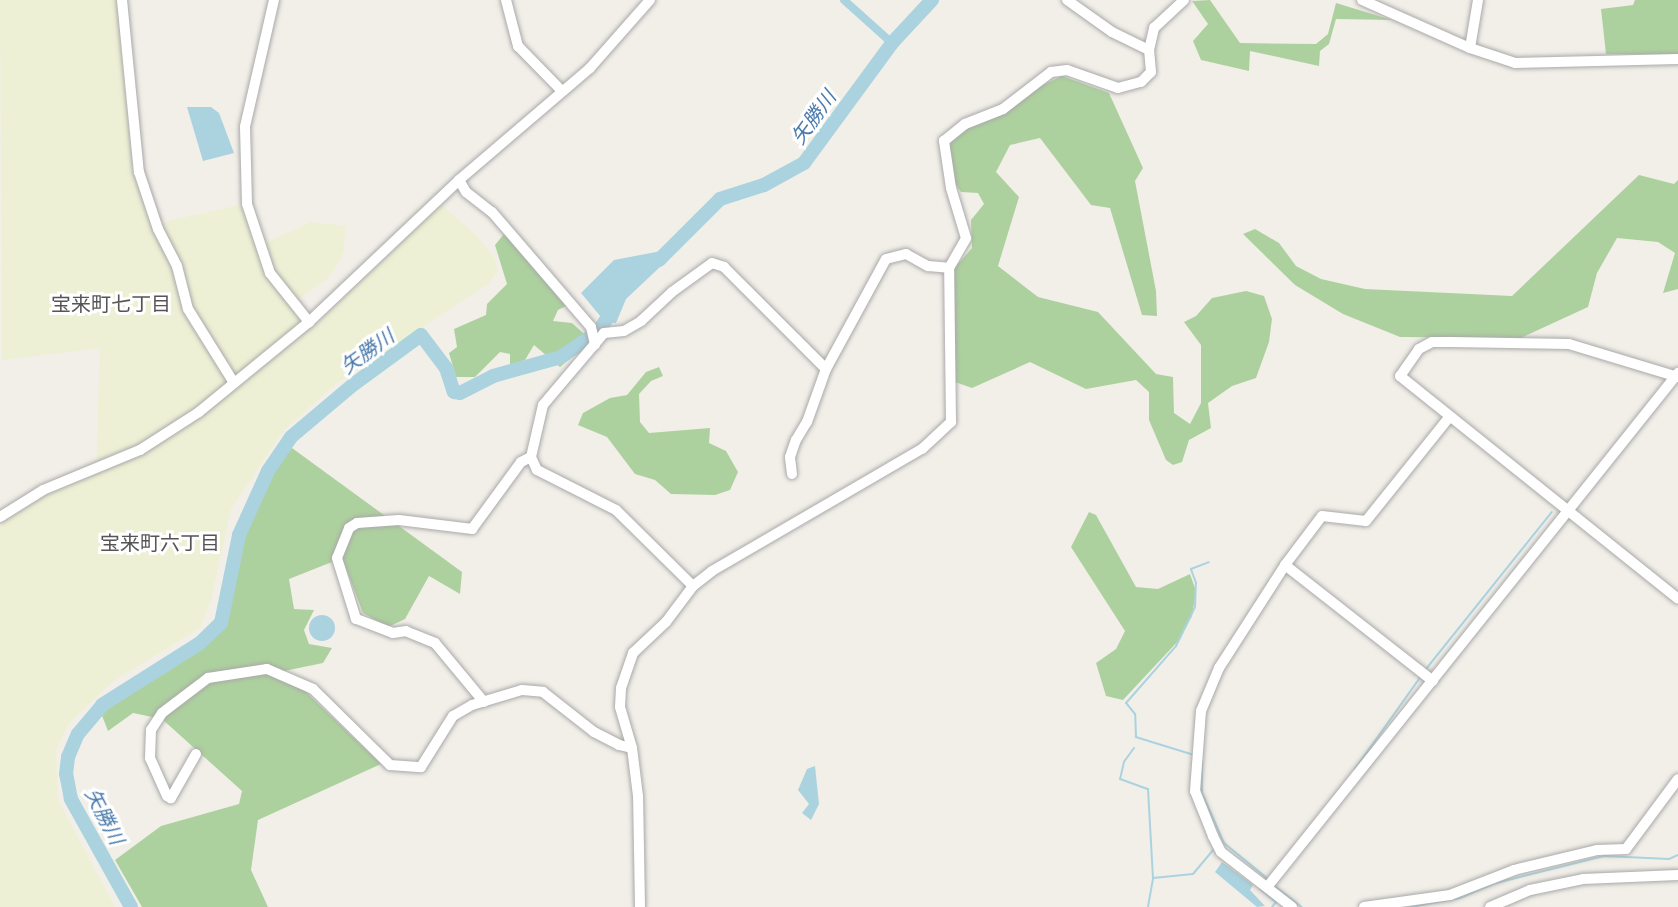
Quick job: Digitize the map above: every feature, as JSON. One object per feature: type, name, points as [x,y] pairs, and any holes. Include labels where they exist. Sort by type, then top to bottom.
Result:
[{"type":"street","points":[[122,0],[140,172],[158,229],[177,266],[188,309],[234,383]]},
{"type":"street","points":[[274,0],[245,127],[247,204],[270,273],[309,322]]},
{"type":"street","points":[[506,0],[518,46],[561,90]]},
{"type":"street","points":[[0,517],[44,490],[162,437],[234,383],[309,322],[459,180],[613,45],[650,0]]},
{"type":"street","points":[[1067,0],[1112,32],[1149,50]]},
{"type":"street","points":[[640,907],[638,796],[632,748],[620,707],[633,653],[666,622],[693,586],[724,563],[922,449],[951,422],[949,268],[966,238],[943,150],[948,136],[965,124],[1003,109],[1052,72],[1067,70],[1118,88],[1128,88],[1151,72],[1149,50],[1159,21],[1184,0]]},
{"type":"street","points":[[1362,0],[1470,48],[1533,66],[1678,59]]},
{"type":"street","points":[[1470,48],[1478,0]]},
{"type":"street","points":[[459,180],[466,192],[492,212],[591,327],[595,345]]},
{"type":"street","points":[[792,474],[790,457],[796,440],[807,422],[826,369],[886,259],[906,254],[928,266],[949,268]]},
{"type":"street","points":[[693,586],[616,510],[537,470],[531,457],[543,405],[604,333],[624,331],[641,321],[706,266],[718,264],[826,369]]},
{"type":"street","points":[[1268,886],[1433,681],[1569,511],[1677,375],[1569,344],[1432,342],[1419,349],[1400,376],[1569,511],[1678,599]]},
{"type":"street","points":[[1292,907],[1268,886],[1221,852],[1197,801],[1196,761],[1201,711],[1220,668],[1285,565],[1322,516],[1366,521],[1450,416]]},
{"type":"street","points":[[484,702],[435,643],[406,631],[393,633],[356,619],[336,558],[347,531],[357,523],[399,520],[472,529],[521,462],[531,457]]},
{"type":"street","points":[[1285,565],[1433,681]]},
{"type":"street","points":[[196,754],[171,798],[167,796],[150,758],[151,730],[182,695],[220,673],[272,670],[313,689],[390,765],[408,767],[425,765],[453,716],[484,702],[522,690],[543,692],[594,732],[619,746],[632,748]]},
{"type":"street","points":[[1364,907],[1450,895],[1514,870],[1597,850],[1626,849],[1678,779]]},
{"type":"street","points":[[1490,907],[1530,890],[1583,879],[1678,875]]},
{"type":"green space","points":[[0,0],[120,0],[137,164],[155,224],[243,204],[258,246],[311,222],[345,226],[344,252],[339,262],[328,278],[293,303],[314,327],[441,204],[477,236],[494,257],[498,271],[488,284],[336,384],[285,429],[231,509],[211,600],[200,628],[112,682],[69,723],[56,751],[58,800],[115,907],[0,907],[0,525],[46,493],[96,472],[100,348],[2,360]]},
{"type":"green space","points":[[1210,0],[1240,43],[1316,44],[1328,34],[1336,3],[1392,20],[1336,19],[1329,44],[1320,51],[1319,66],[1250,51],[1249,71],[1201,60],[1193,41],[1208,24],[1192,1]]},
{"type":"green space","points":[[1635,0],[1678,0],[1678,55],[1606,54],[1601,9],[1633,5]]},
{"type":"green space","points":[[1062,76],[1109,93],[1143,168],[1135,181],[1156,291],[1157,316],[1142,315],[1110,208],[1091,205],[1040,138],[1010,145],[996,172],[1019,197],[998,266],[1038,297],[1098,312],[1156,374],[1173,377],[1174,413],[1190,424],[1201,403],[1201,345],[1184,322],[1196,316],[1212,298],[1246,291],[1264,296],[1272,319],[1269,342],[1256,378],[1232,386],[1208,403],[1211,428],[1189,440],[1182,462],[1173,465],[1166,460],[1149,420],[1149,392],[1136,380],[1086,389],[1030,362],[972,388],[955,382],[952,271],[972,248],[971,220],[984,204],[978,193],[961,192],[954,182],[948,150],[952,139],[967,129],[1002,115],[1038,87]]},
{"type":"green space","points":[[1639,175],[1674,184],[1678,180],[1678,289],[1663,293],[1675,253],[1658,242],[1617,238],[1597,273],[1588,307],[1521,338],[1400,337],[1343,314],[1295,285],[1243,234],[1255,229],[1279,243],[1296,266],[1321,279],[1365,289],[1512,296]]},
{"type":"green space","points":[[504,234],[568,305],[558,310],[553,321],[572,323],[591,340],[560,367],[534,345],[525,360],[510,365],[510,354],[500,352],[475,377],[456,377],[449,353],[457,347],[454,329],[486,315],[487,304],[507,284],[495,245]]},
{"type":"green space","points":[[659,367],[663,376],[651,381],[639,394],[640,422],[649,433],[710,428],[709,443],[726,451],[738,472],[730,490],[715,495],[671,494],[655,480],[635,474],[607,437],[578,425],[583,413],[610,398],[627,395],[646,372]]},
{"type":"green space","points":[[292,448],[462,572],[460,594],[429,576],[405,619],[388,627],[363,613],[344,563],[332,562],[289,579],[294,609],[314,610],[304,630],[309,644],[332,648],[323,663],[284,671],[381,764],[258,820],[251,870],[268,907],[142,907],[115,860],[161,826],[239,804],[242,791],[162,719],[133,713],[108,731],[101,713],[227,622],[244,535],[275,468]]},
{"type":"green space","points":[[1089,512],[1096,515],[1136,587],[1158,589],[1190,574],[1196,591],[1192,616],[1180,639],[1123,700],[1106,696],[1096,663],[1116,649],[1125,631],[1071,547]]},
{"type":"water","points":[[187,107],[211,107],[219,113],[234,153],[203,161]]},
{"type":"water","points":[[672,249],[677,251],[626,299],[616,323],[606,323],[581,293],[614,260]]},
{"type":"water","points":[[322,615],[331,619],[335,628],[331,637],[322,641],[313,637],[309,628],[313,619]]},
{"type":"water","points":[[815,766],[819,804],[811,820],[802,813],[809,804],[798,790],[807,769]]},
{"type":"water","points":[[1222,862],[1253,885],[1250,890],[1265,906],[1257,907],[1215,872]]},
{"type":"waterway","points":[[844,0],[892,43]]},
{"type":"waterway","name":"矢勝川","points":[[659,260],[720,199],[764,185],[804,163],[892,43],[932,0]]},
{"type":"waterway","name":"矢勝川","points":[[131,907],[71,799],[66,774],[68,757],[78,734],[102,705],[200,643],[221,623],[239,535],[268,471],[291,437],[354,384],[421,335],[446,368],[454,392],[460,393],[493,376],[561,357],[599,331],[615,305]]},
{"type":"waterway","points":[[1426,669],[1552,512]]},
{"type":"waterway","points":[[1194,755],[1136,737],[1135,714],[1126,703],[1176,646],[1195,607],[1196,583],[1191,569],[1209,562]]},
{"type":"waterway","points":[[1355,769],[1421,676]]},
{"type":"waterway","points":[[1134,748],[1124,762],[1120,779],[1148,789],[1153,878]]},
{"type":"waterway","points":[[1202,760],[1202,793],[1224,843],[1268,879]]},
{"type":"waterway","points":[[1148,907],[1153,878],[1193,874],[1213,850]]},
{"type":"waterway","points":[[1411,907],[1460,898],[1496,883],[1604,856],[1669,859],[1678,855]]},
{"type":"waterway","points":[[1276,887],[1302,907]]},
{"type":"waterway","points":[[1260,889],[1276,902],[1272,907]]},
{"type":"district","name":"宝来町七丁目","points":[[111,303]]},
{"type":"district","name":"宝来町六丁目","points":[[160,542]]}]
